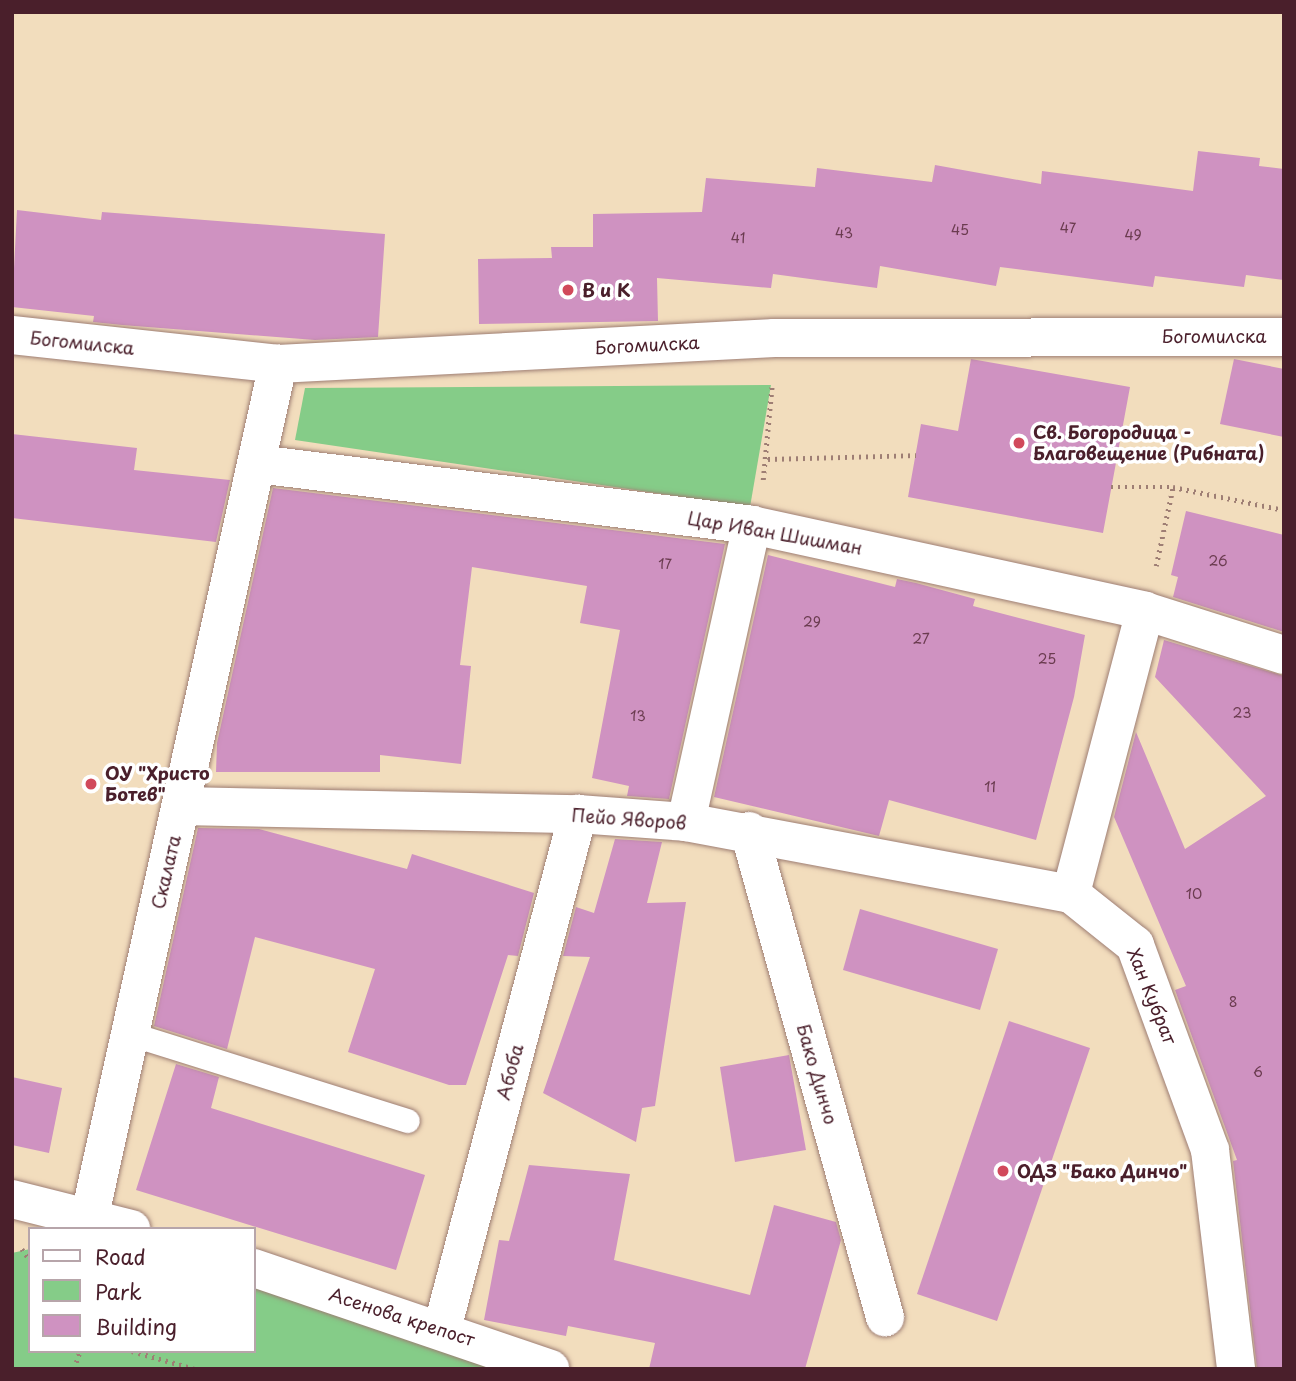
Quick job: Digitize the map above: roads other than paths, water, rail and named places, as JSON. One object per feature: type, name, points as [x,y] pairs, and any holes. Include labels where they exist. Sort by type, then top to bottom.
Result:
[{"type":"street","name":"Богомилска","points":[[12,335],[278,364],[774,338],[1284,337]]},
{"type":"street","name":"Скалата","points":[[72,1211],[130,1034],[278,364]]},
{"type":"street","name":"Цар Иван Шишман","points":[[257,464],[752,525],[1145,611],[1284,654]]},
{"type":"street","points":[[686,822],[752,525]]},
{"type":"street","points":[[1071,894],[1145,611]]},
{"type":"street","name":"Пейо Яворов","points":[[181,806],[578,814],[686,822],[749,831],[1071,894]]},
{"type":"street","name":"Абоба","points":[[442,1329],[578,814]]},
{"type":"street","name":"Бако Динчо","points":[[749,831],[885,1317]]},
{"type":"street","name":"Хан Кубрат","points":[[1071,894],[1135,945],[1210,1150],[1236,1369]]},
{"type":"street","points":[[12,1199],[72,1211],[124,1227]]},
{"type":"street","points":[[12,1219],[72,1211]]},
{"type":"street","name":"Асенова крепост","points":[[256,1269],[442,1329],[550,1369]]},
{"type":"lane","points":[[130,1034],[408,1121]]},
{"type":"place","name":"В и К","points":[[568,290]]},
{"type":"place","name":"Св. Богородица - Благовещение (Рибната)","points":[[1019,443]]},
{"type":"place","name":"ОУ \"Христо Ботев\"","points":[[91,784]]},
{"type":"place","name":"ОДЗ \"Бако Динчо\"","points":[[1003,1171]]}]
